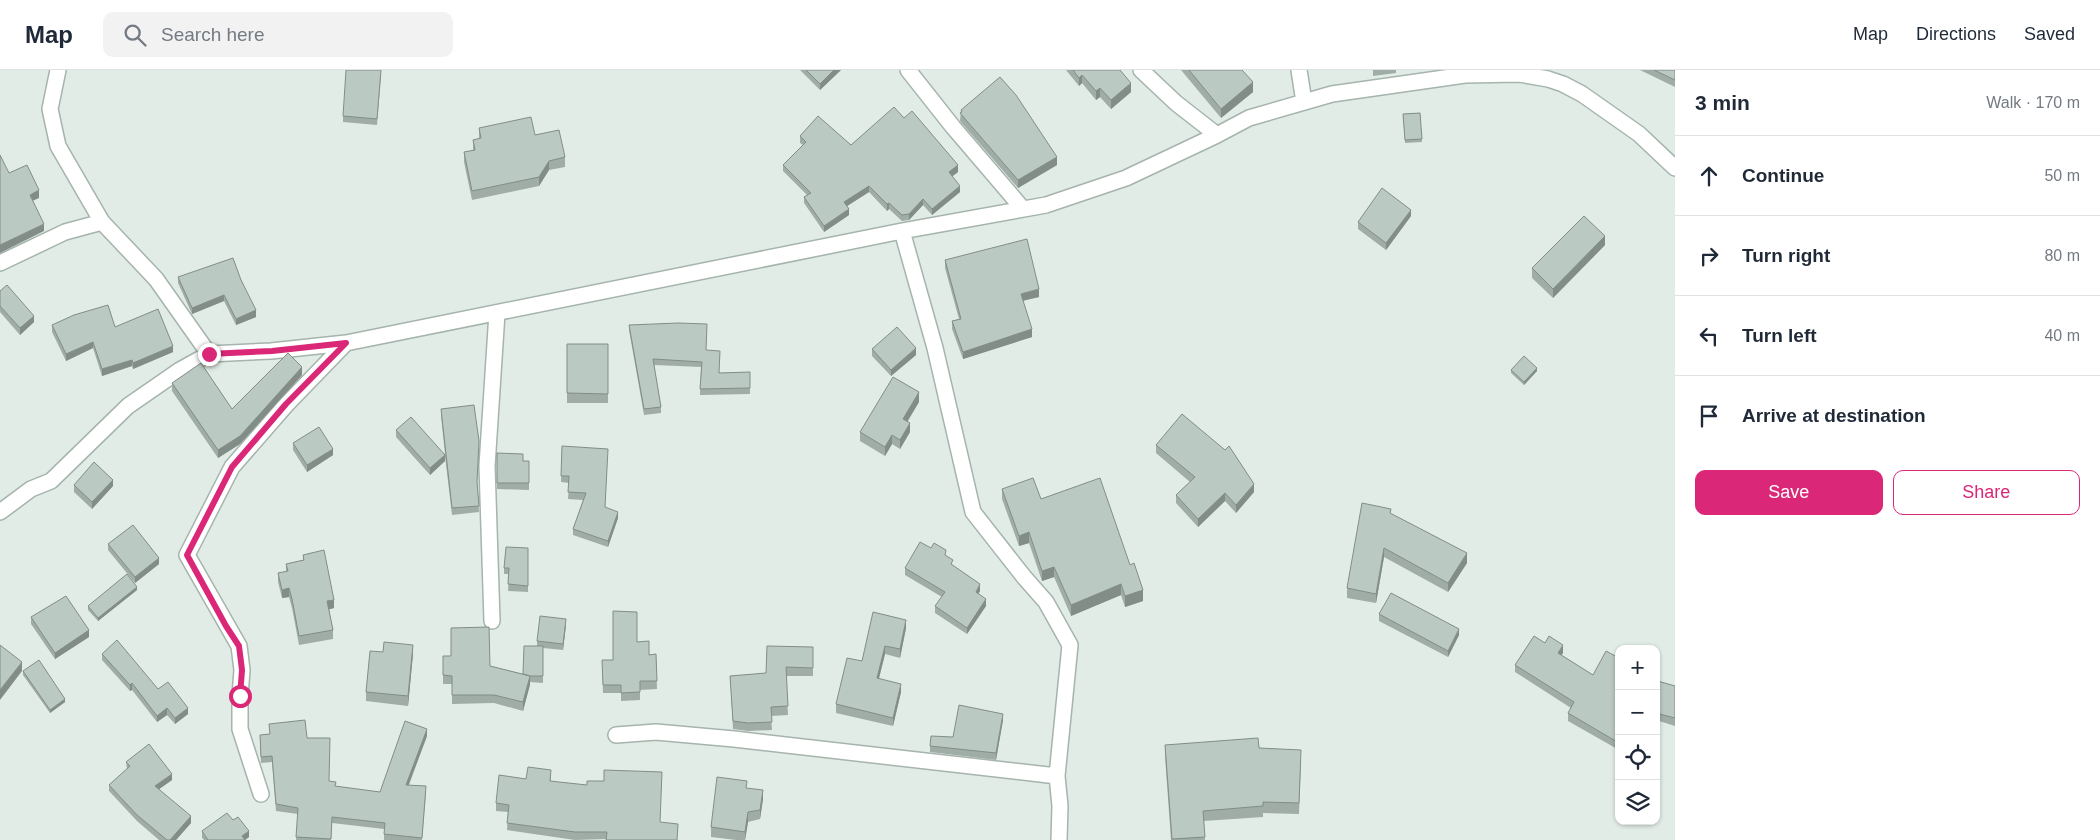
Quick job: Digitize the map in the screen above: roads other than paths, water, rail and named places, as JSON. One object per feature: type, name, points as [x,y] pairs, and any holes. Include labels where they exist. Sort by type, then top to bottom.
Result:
[{"type":"street","points":[[58,70],[50,109],[58,146],[102,222],[156,279],[209,354]]},
{"type":"street","points":[[908,70],[953,127],[1023,209]]},
{"type":"street","points":[[1140,70],[1176,103],[1217,135]]},
{"type":"street","points":[[1298,70],[1304,102]]},
{"type":"street","points":[[0,512],[30,489],[51,481],[128,406],[180,370],[209,354],[272,351],[346,343],[902,231],[1046,204],[1126,178],[1249,118],[1332,94],[1465,76],[1519,74],[1548,79],[1582,94],[1638,134],[1675,168]]},
{"type":"street","points":[[0,263],[65,232],[102,222]]},
{"type":"street","points":[[902,231],[936,348],[973,512],[1046,602],[1070,646],[1057,776],[1060,806],[1059,840]]},
{"type":"street","points":[[492,621],[487,466],[497,313]]},
{"type":"street","points":[[262,794],[240,728],[242,670],[239,646],[187,555],[232,467],[286,404],[346,343]]},
{"type":"street","points":[[616,735],[656,732],[734,739],[1057,776]]}]
